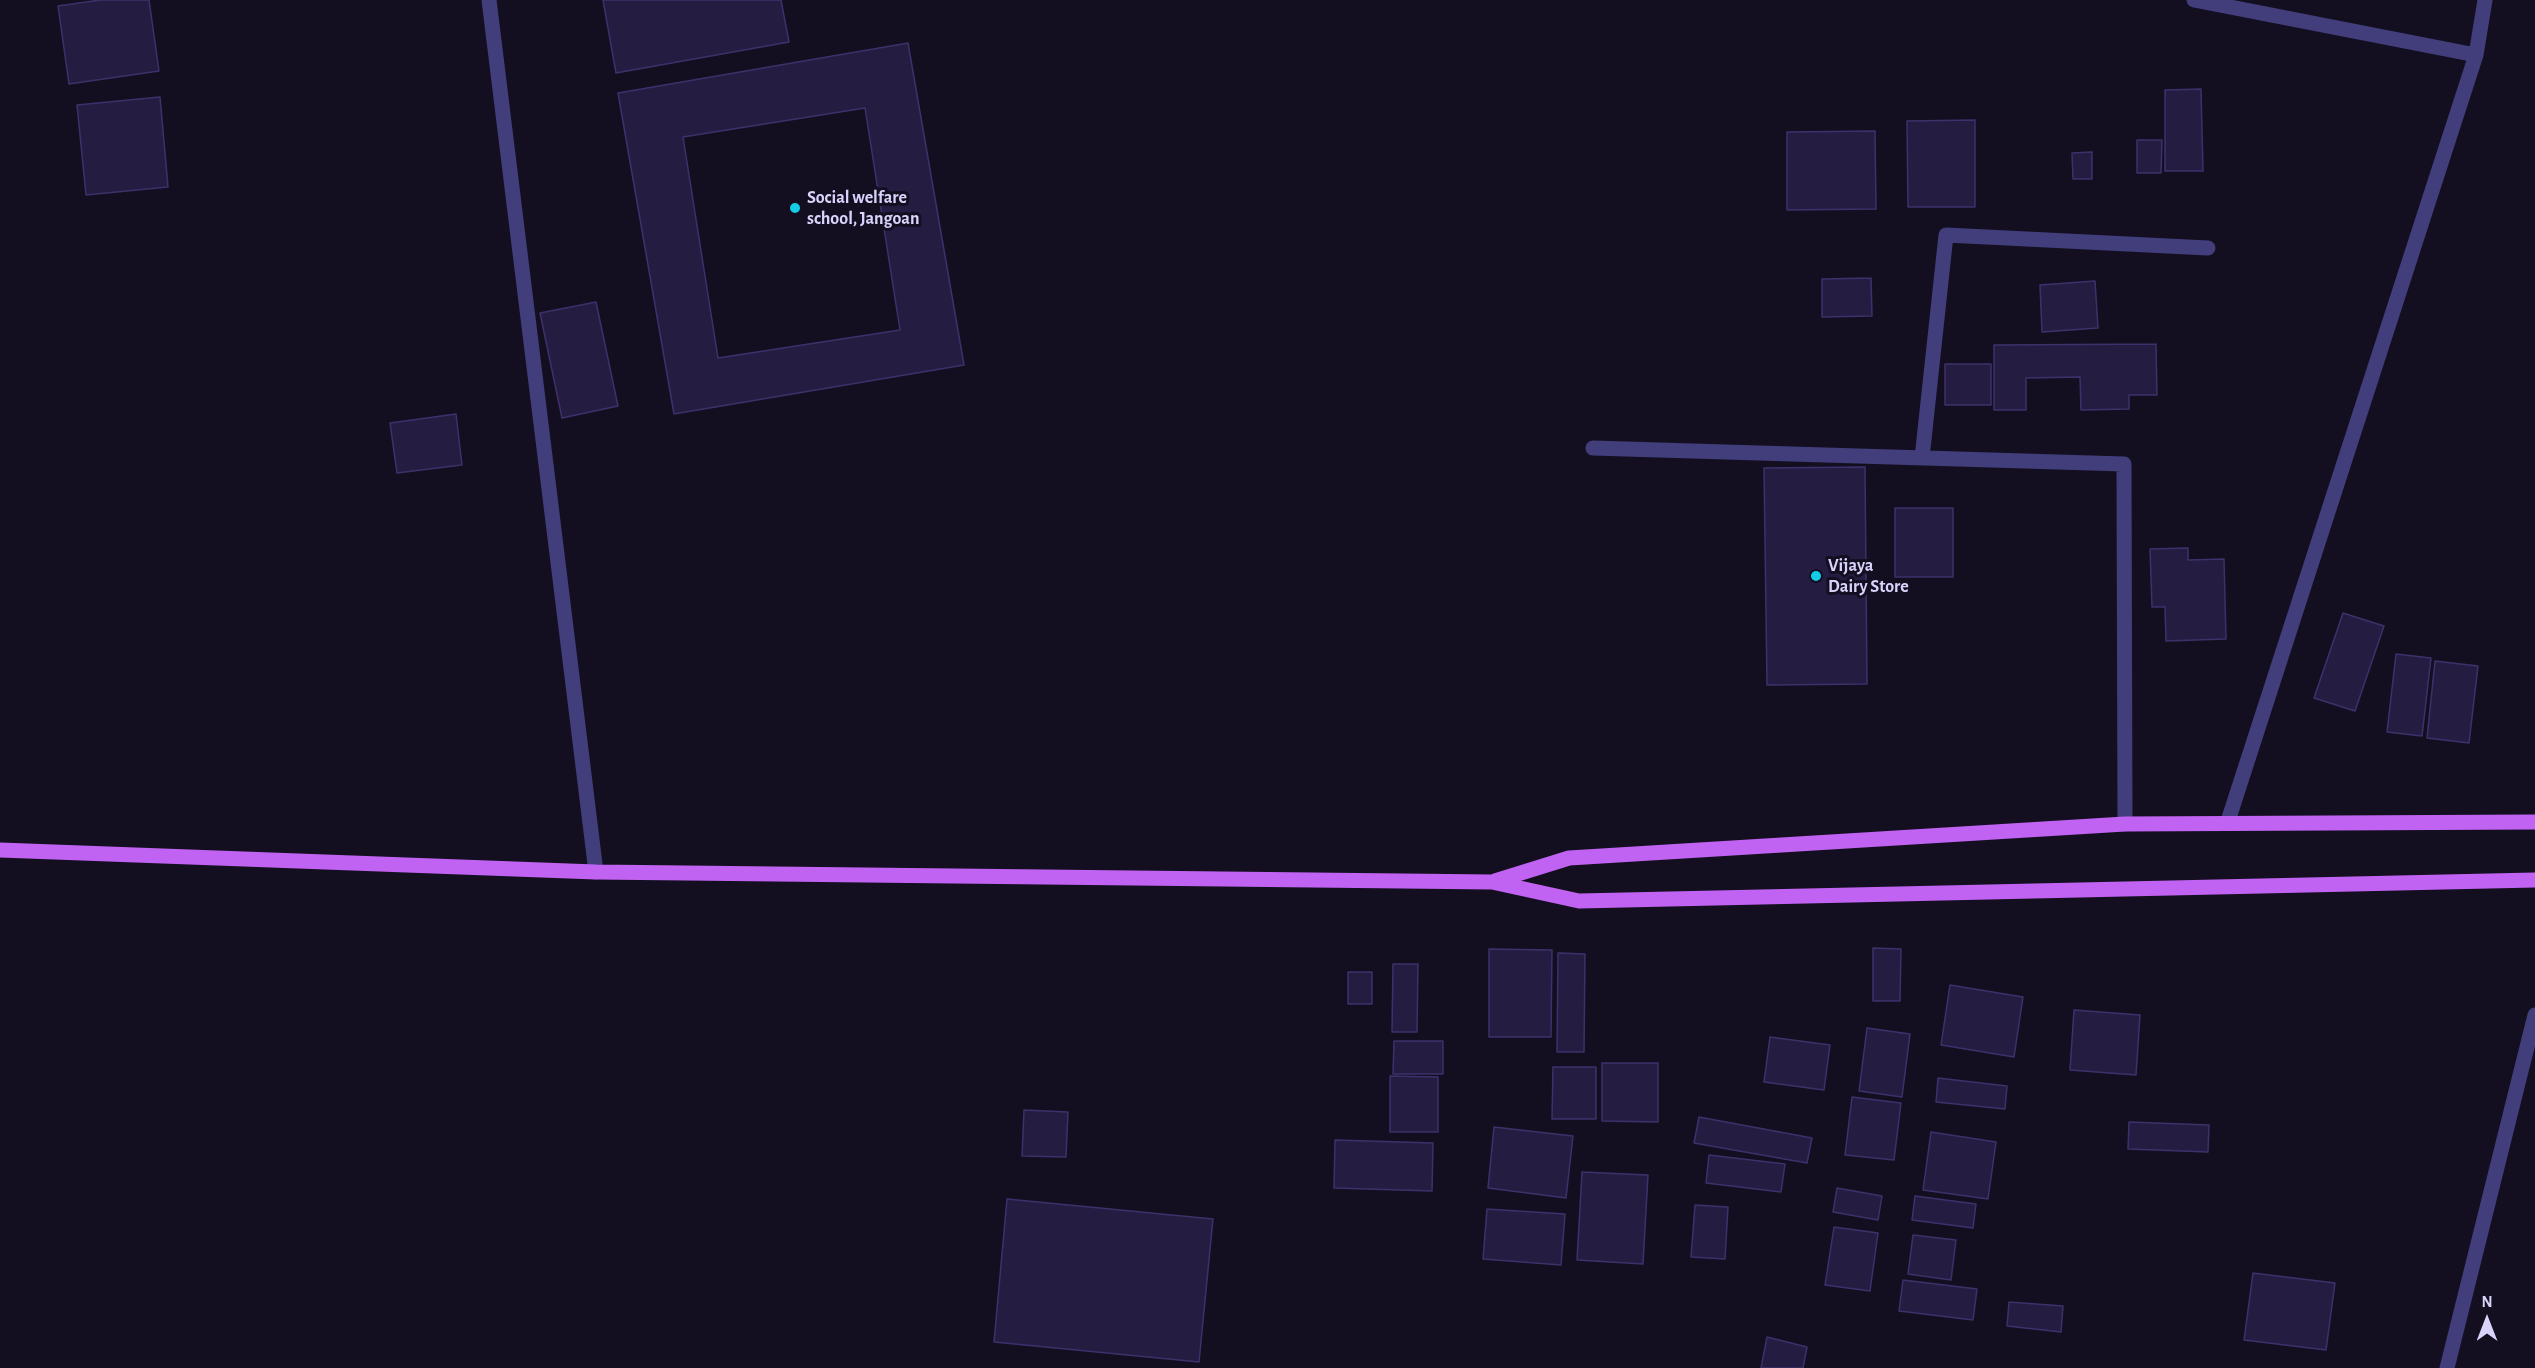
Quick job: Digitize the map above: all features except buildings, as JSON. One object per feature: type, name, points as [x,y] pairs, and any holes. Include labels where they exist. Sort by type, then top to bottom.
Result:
[{"type":"main road","points":[[1492,882],[1569,858],[2125,824],[2228,821],[2535,822]]},
{"type":"main road","points":[[0,850],[597,872],[1492,882],[1579,902],[2535,880]]},
{"type":"street","points":[[489,0],[597,872]]},
{"type":"street","points":[[2194,0],[2476,55]]},
{"type":"street","points":[[2228,821],[2476,55],[2485,0]]},
{"type":"street","points":[[1922,458],[1946,235],[2208,248]]},
{"type":"street","points":[[1593,448],[2124,464],[2125,824]]},
{"type":"street","points":[[2447,1368],[2535,1015]]},
{"type":"place","name":"Social welfare school, Jangoan","points":[[795,208]]},
{"type":"place","name":"Vijaya Dairy Store","points":[[1816,576]]}]
